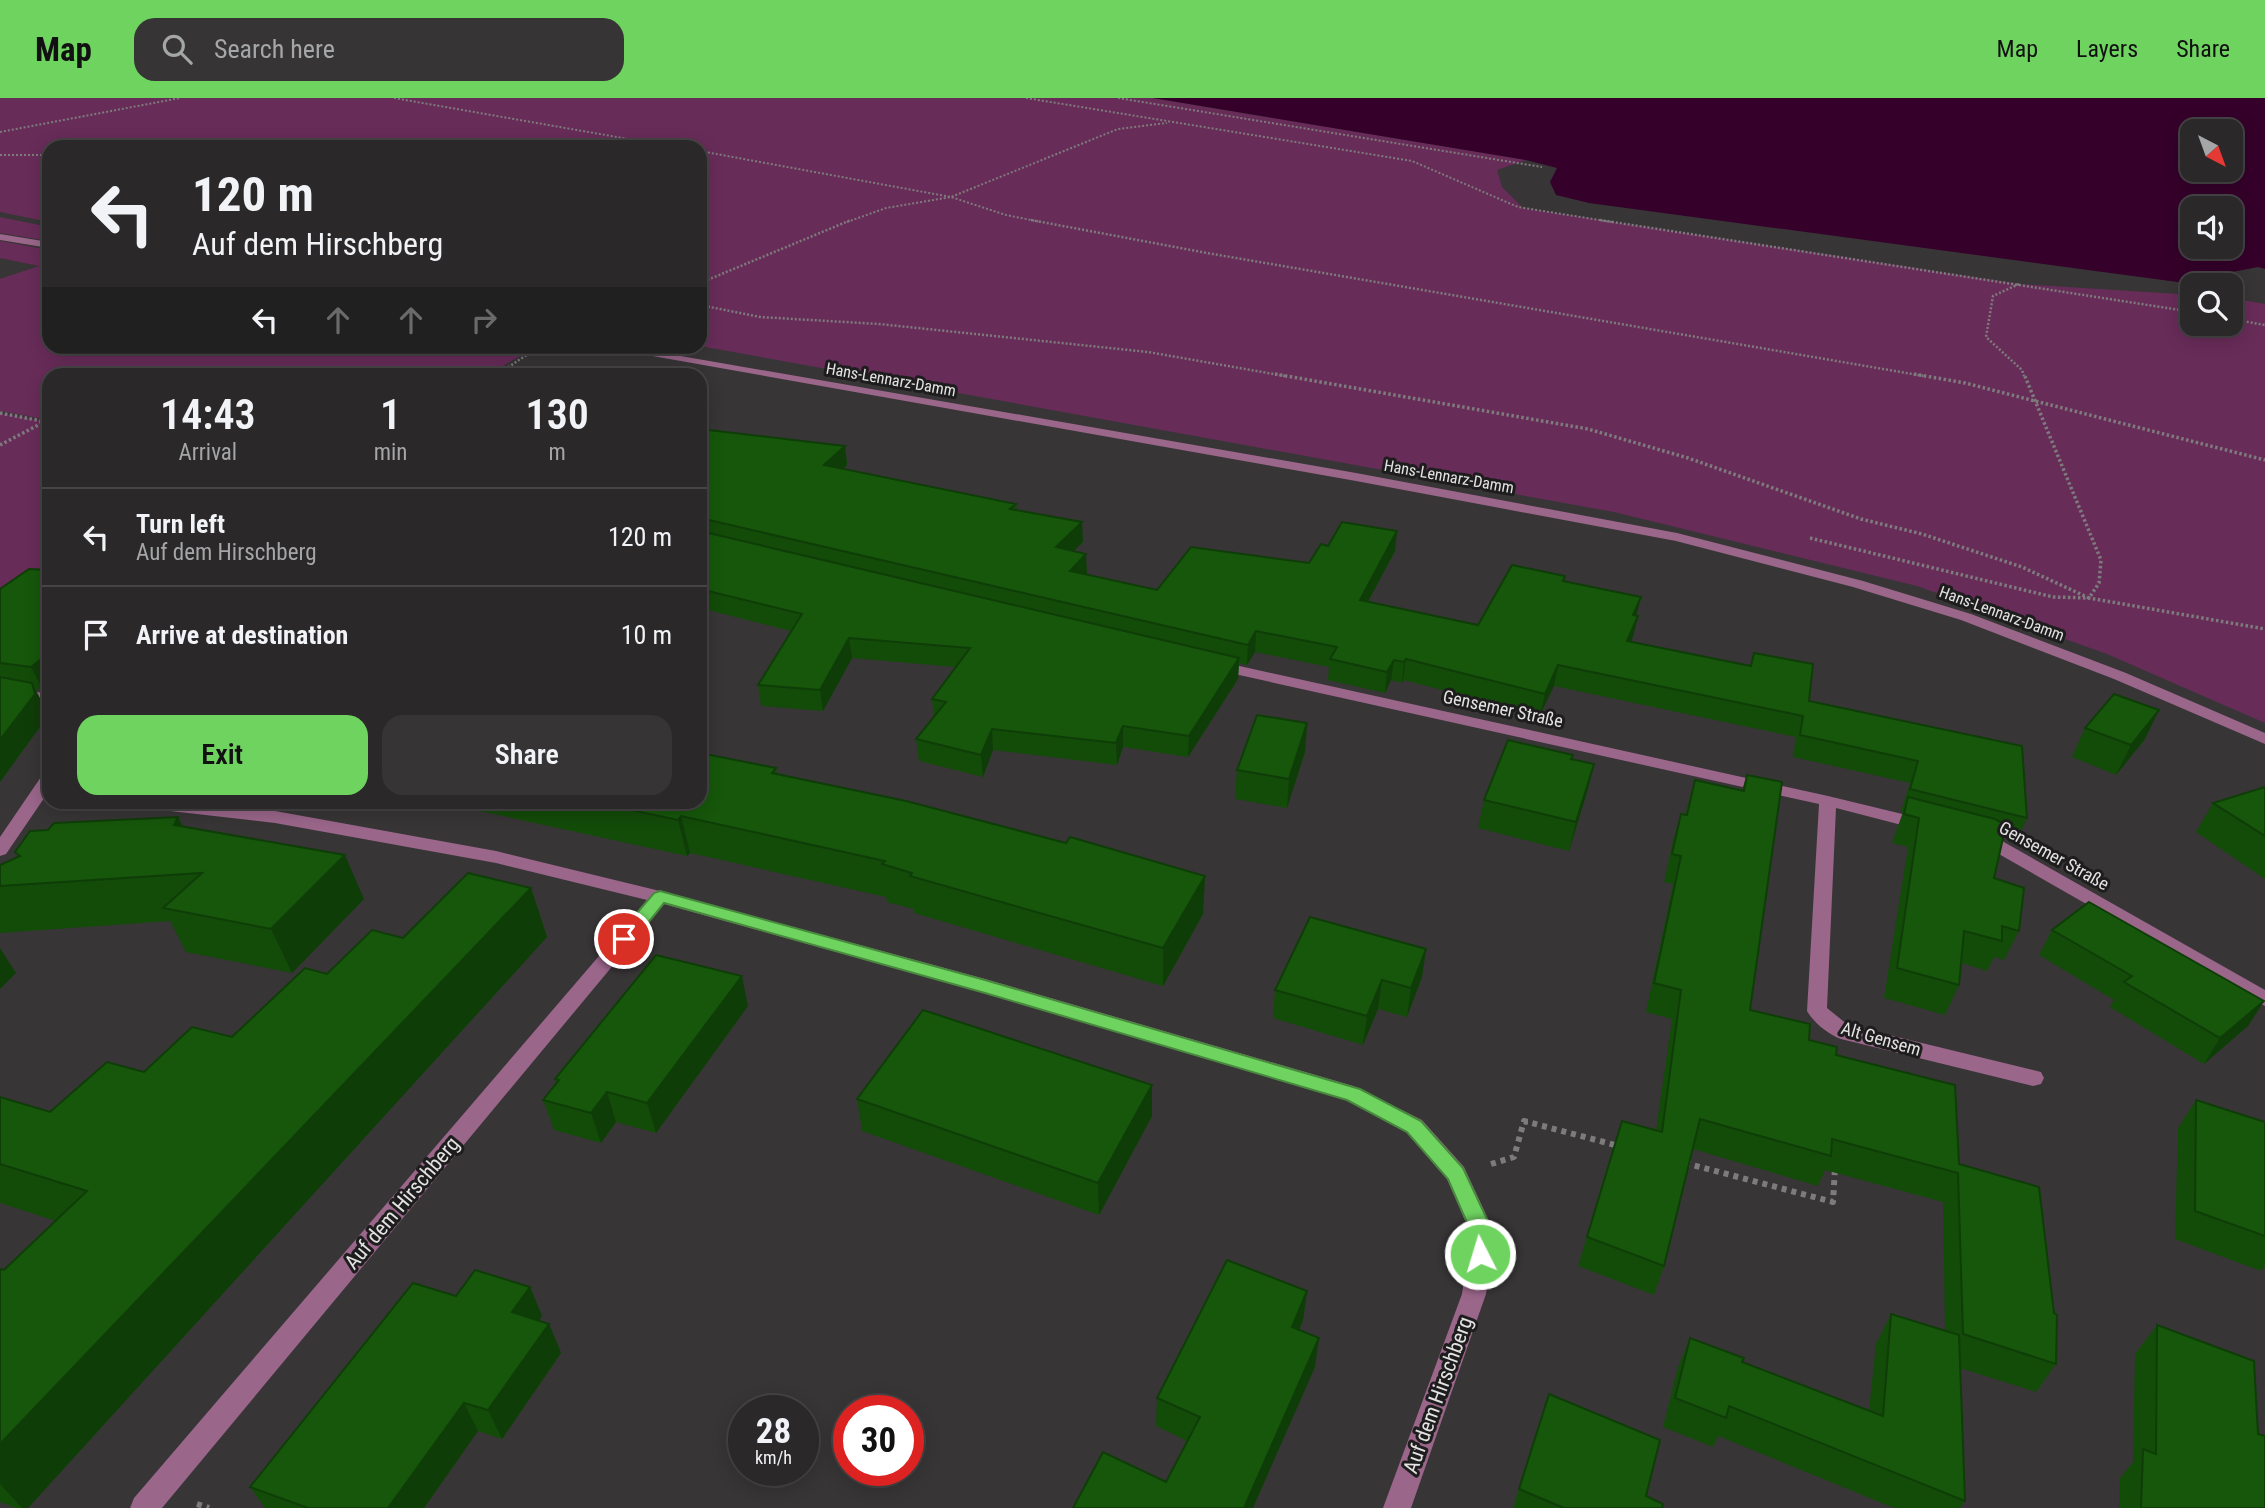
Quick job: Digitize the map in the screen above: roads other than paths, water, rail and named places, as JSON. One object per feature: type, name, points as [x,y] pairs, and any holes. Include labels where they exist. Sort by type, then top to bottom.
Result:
[{"type":"street","points":[[0,237],[42,244]]},
{"type":"street","name":"Hans-Lennarz-Damm","points":[[647,354],[1343,475],[1689,540],[1846,580],[1966,617],[2120,676],[2265,739]]},
{"type":"street","name":"Gensemer Straße","points":[[1206,663],[1828,800],[1936,828]]},
{"type":"street","points":[[0,691],[42,698]]},
{"type":"street","points":[[0,849],[42,792]]},
{"type":"street","name":"Alt Gensem","points":[[1828,800],[1817,1011],[1841,1031],[2032,1078]]},
{"type":"street","name":"Auf dem Hirschberg","points":[[200,809],[275,817],[496,857],[660,897],[985,986],[1353,1094],[1414,1126],[1456,1174],[1483,1234],[1474,1294],[1396,1508]]},
{"type":"street","name":"Gensemer Straße","points":[[1962,834],[1989,841],[2265,999]]},
{"type":"street","name":"Auf dem Hirschberg","points":[[144,1508],[660,897]]}]
